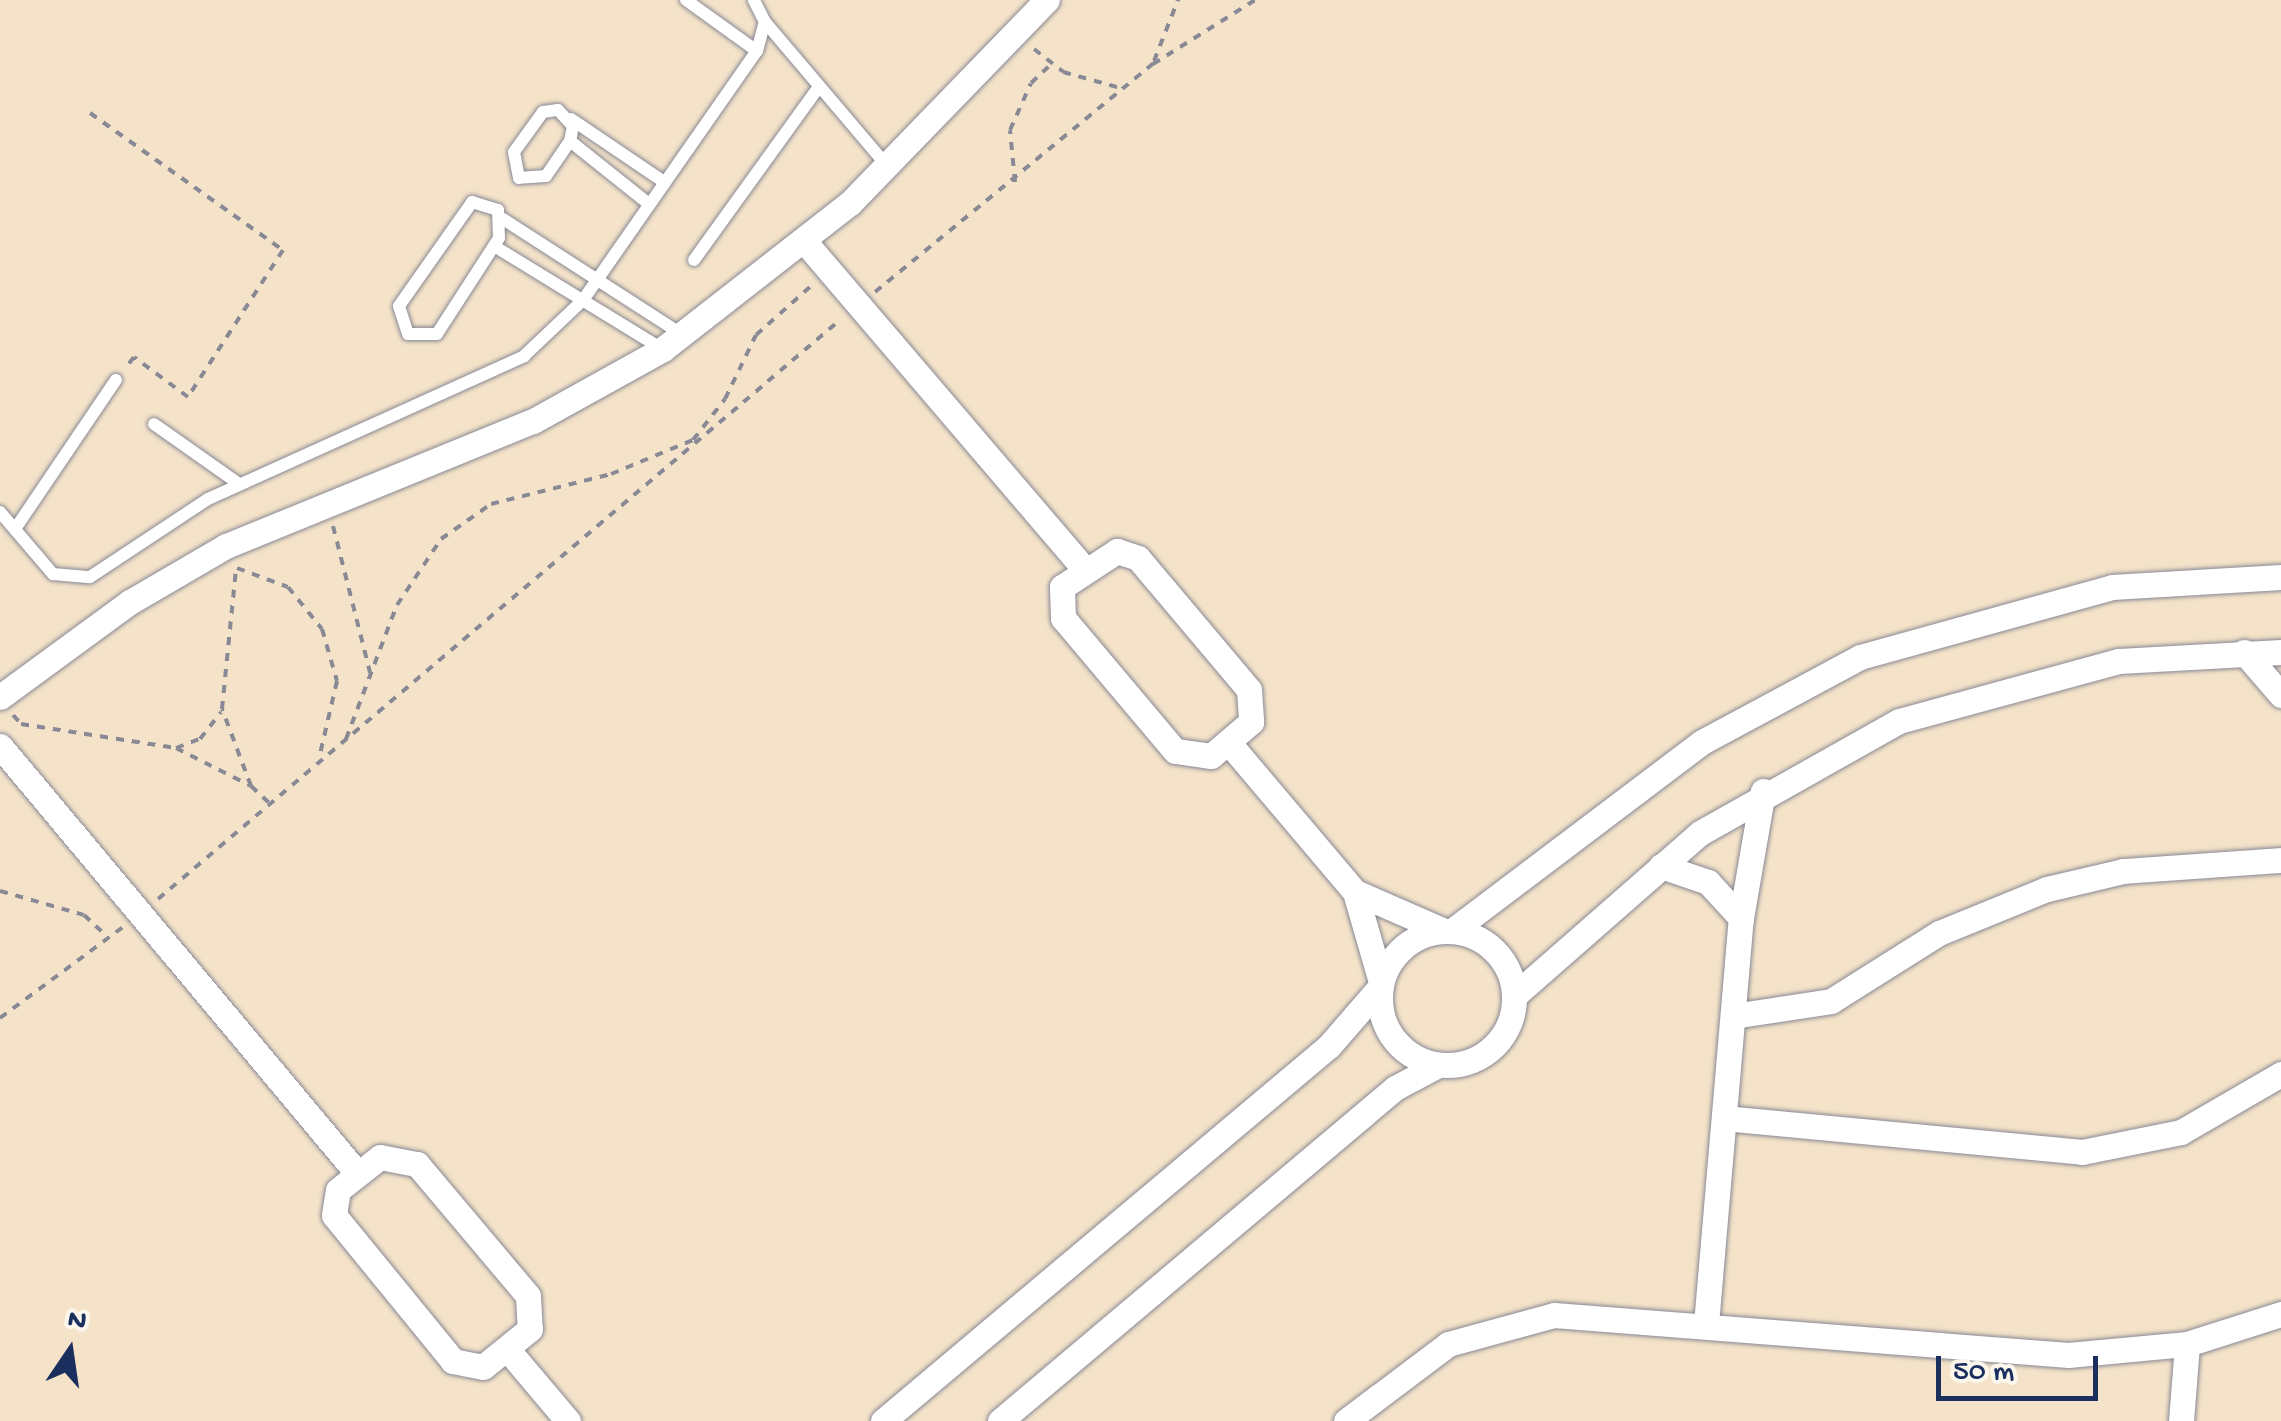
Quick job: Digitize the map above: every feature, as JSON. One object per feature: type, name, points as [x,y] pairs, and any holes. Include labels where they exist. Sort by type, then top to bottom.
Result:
[{"type":"street","points":[[0,698],[99,622],[231,557],[324,499],[500,435],[673,342],[805,242],[888,168],[1047,0]]},
{"type":"street","points":[[805,242],[1084,568]]},
{"type":"street","points":[[1106,552],[1138,558],[1242,681],[1254,711],[1229,743],[1200,758],[1175,751],[1059,608],[1062,588],[1106,552]]},
{"type":"street","points":[[883,1421],[1329,1046],[1381,984],[1404,945],[1449,931],[1702,742],[1860,657],[2112,587],[2281,578]]},
{"type":"street","points":[[2244,652],[2281,696]]},
{"type":"street","points":[[1000,1421],[1395,1088],[1438,1065],[1493,1048],[1515,996],[1660,866],[1763,791],[1971,696],[2119,661],[2281,652]]},
{"type":"street","points":[[1229,743],[1355,892],[1392,1038],[1438,1065]]},
{"type":"street","points":[[0,746],[357,1173]]},
{"type":"street","points":[[1706,1324],[1741,918],[1763,791]]},
{"type":"street","points":[[1733,1016],[1830,1001],[1939,933],[2047,889],[2142,869],[2281,860]]},
{"type":"street","points":[[1660,866],[1708,882],[1741,918]]},
{"type":"street","points":[[1355,892],[1496,951],[1515,996]]},
{"type":"street","points":[[1724,1118],[2082,1152],[2181,1132],[2281,1074]]},
{"type":"street","points":[[393,1155],[426,1173],[528,1296],[530,1329],[508,1350],[482,1367],[453,1361],[334,1215],[338,1190],[357,1173],[393,1155]]},
{"type":"street","points":[[1346,1421],[1424,1358],[1500,1325],[1582,1314],[2028,1354],[2187,1344],[2281,1314]]},
{"type":"street","points":[[2181,1421],[2187,1344]]},
{"type":"street","points":[[508,1350],[568,1421]]},
{"type":"lane","points":[[686,0],[757,51]]},
{"type":"lane","points":[[754,0],[765,22],[888,168]]},
{"type":"lane","points":[[0,512],[53,574],[78,580],[239,484],[500,369],[583,300],[757,51],[765,22]]},
{"type":"lane","points":[[694,260],[820,86]]},
{"type":"lane","points":[[571,118],[570,141],[538,181],[514,170],[514,152],[543,112],[571,118],[664,182]]},
{"type":"lane","points":[[570,141],[649,204]]},
{"type":"lane","points":[[502,219],[494,246],[437,334],[408,334],[399,306],[463,207],[481,200],[502,219],[598,279],[673,342]]},
{"type":"lane","points":[[494,246],[583,300],[673,342]]},
{"type":"lane","points":[[14,530],[116,380]]},
{"type":"lane","points":[[154,424],[239,484]]},
{"type":"path","points":[[1153,64],[1178,0]]},
{"type":"path","points":[[0,1018],[140,914],[318,758],[346,740],[860,304],[1015,182],[1153,64],[1255,0]]},
{"type":"path","points":[[1018,34],[1050,65],[1124,89]]},
{"type":"path","points":[[1015,182],[1010,130],[1030,82],[1050,65]]},
{"type":"path","points":[[90,113],[282,250],[188,397],[134,357],[116,380]]},
{"type":"path","points":[[346,740],[405,588],[440,538],[491,504],[611,474],[692,440],[726,399],[756,336],[830,271]]},
{"type":"path","points":[[324,499],[370,672]]},
{"type":"path","points":[[251,786],[222,709],[231,557],[288,587],[322,629],[336,708],[318,758]]},
{"type":"path","points":[[0,698],[20,724],[176,748],[251,786],[269,804]]},
{"type":"path","points":[[176,748],[210,731],[222,709]]},
{"type":"path","points":[[0,891],[84,916],[109,938]]}]
